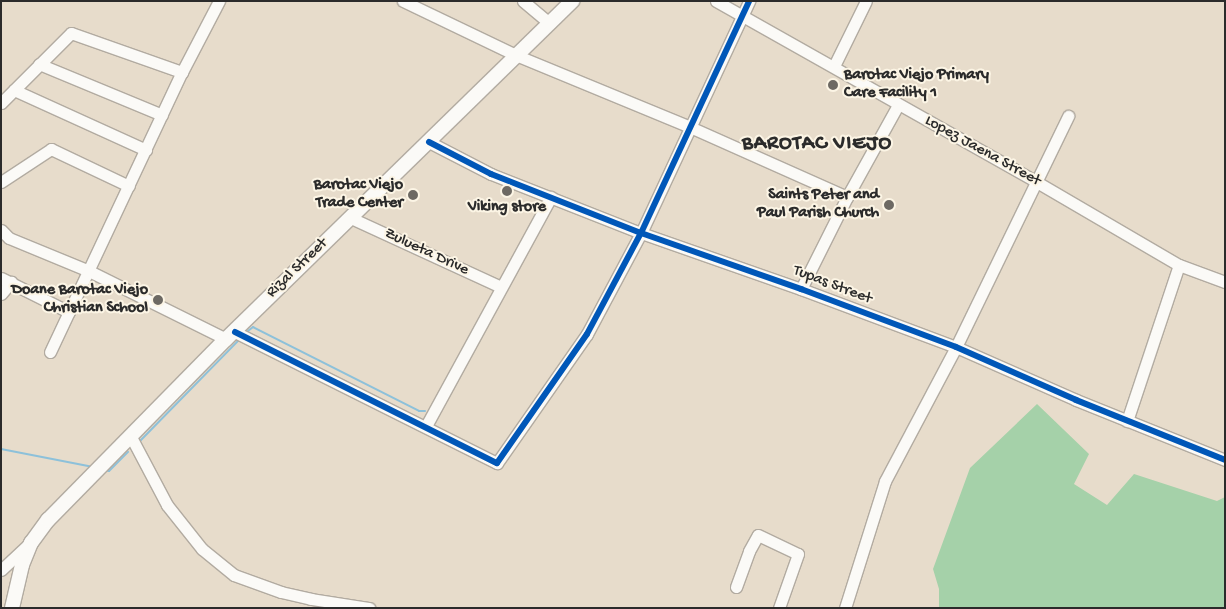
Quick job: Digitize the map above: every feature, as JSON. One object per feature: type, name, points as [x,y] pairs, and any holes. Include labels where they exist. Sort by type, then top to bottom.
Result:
[{"type":"main road","name":"Rizal Street","points":[[12,608],[22,565],[31,543],[48,520],[130,435],[572,1]]},
{"type":"street","points":[[50,352],[182,72],[219,1]]},
{"type":"street","points":[[403,1],[518,56],[690,127],[846,197]]},
{"type":"street","points":[[523,1],[550,24]]},
{"type":"street","name":"Lopez Jaena Street","points":[[716,1],[834,66],[898,106],[1035,181],[1179,266],[1225,282]]},
{"type":"street","points":[[1,230],[9,238],[89,271],[426,426],[497,463],[586,334],[641,232],[749,1]]},
{"type":"street","points":[[834,66],[866,1]]},
{"type":"street","points":[[1,103],[70,33],[182,72]]},
{"type":"street","points":[[39,64],[162,115]]},
{"type":"street","points":[[14,90],[146,150]]},
{"type":"street","points":[[801,289],[846,197],[898,106]]},
{"type":"street","points":[[846,608],[884,481],[956,347],[1068,116]]},
{"type":"street","name":"Tupas Street","points":[[429,142],[491,174],[641,232],[956,347],[1127,421],[1225,460]]},
{"type":"street","points":[[1,182],[51,149],[129,186]]},
{"type":"street","points":[[426,426],[551,197]]},
{"type":"street","name":"Zulueta Drive","points":[[351,218],[501,287]]},
{"type":"street","points":[[1127,421],[1179,266]]},
{"type":"street","points":[[1,294],[6,280],[70,312]]},
{"type":"street","points":[[130,435],[167,505],[202,549],[234,575],[296,596],[369,608]]},
{"type":"street","points":[[736,587],[749,551],[758,535],[798,554],[779,608]]},
{"type":"street","points":[[1,570],[31,543]]},
{"type":"green space","points":[[1037,404],[1089,454],[1074,484],[1107,505],[1134,474],[1217,501],[1225,497],[1225,608],[939,608],[939,589],[933,569],[970,468]]},
{"type":"waterway","points":[[248,331],[253,327],[419,411],[425,411]]},
{"type":"waterway","points":[[139,442],[239,340]]},
{"type":"waterway","points":[[1,449],[93,467]]},
{"type":"waterway","points":[[105,470],[109,471],[128,452]]},
{"type":"cycle path","points":[[235,332],[497,463],[587,334],[641,233],[749,1]]},
{"type":"cycle path","points":[[429,142],[491,174],[641,233],[801,289],[956,347],[1076,400],[1225,460]]},
{"type":"place","name":"Barotac Viejo Primary Care Facility 1","points":[[833,85]]},
{"type":"place","name":"Viking store","points":[[507,191]]},
{"type":"place","name":"Barotac Viejo Trade Center","points":[[413,195]]},
{"type":"place","name":"Saints Peter and Paul Parish Church","points":[[889,205]]},
{"type":"place","name":"Doane Barotac Viejo Christian School","points":[[158,300]]},
{"type":"district","name":"BAROTAC VIEJO","points":[[817,145]]}]
